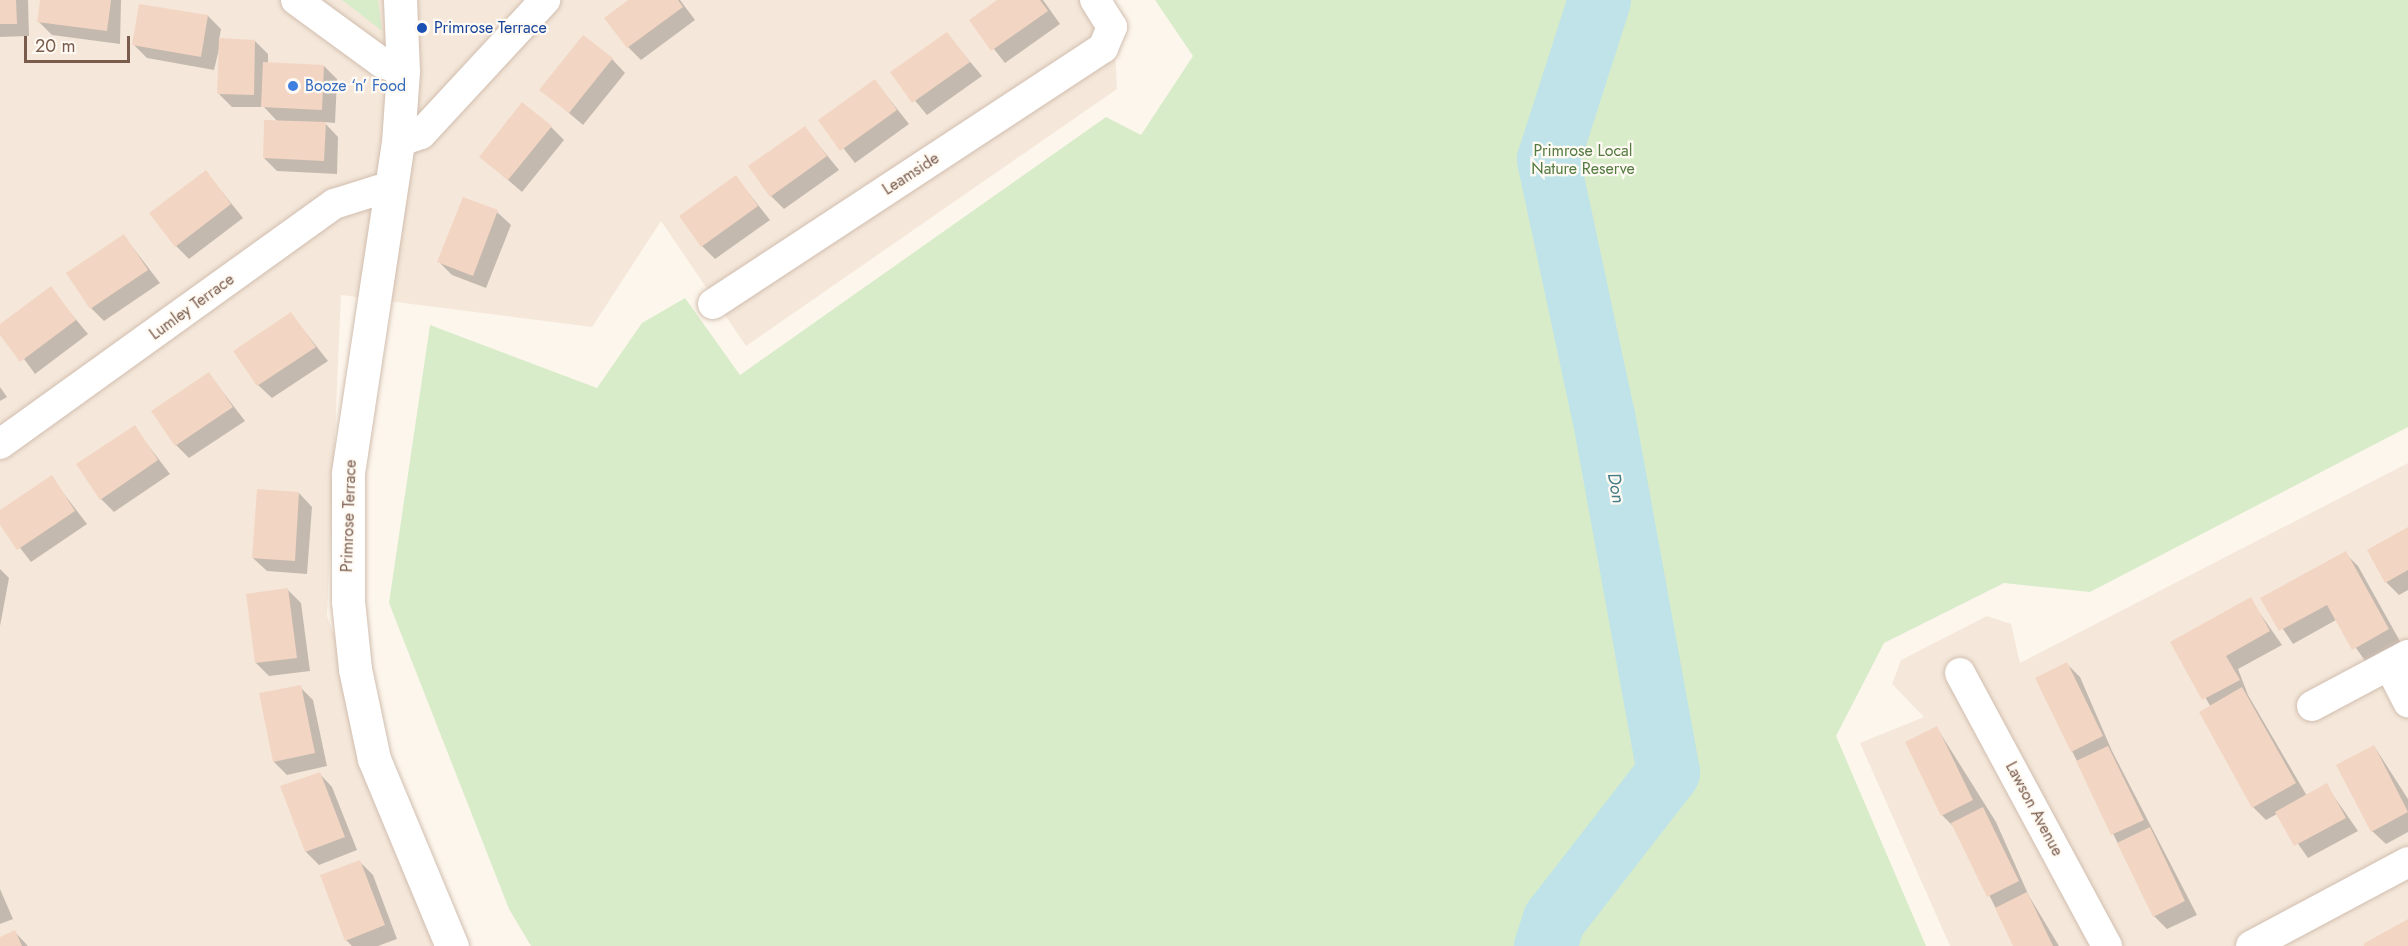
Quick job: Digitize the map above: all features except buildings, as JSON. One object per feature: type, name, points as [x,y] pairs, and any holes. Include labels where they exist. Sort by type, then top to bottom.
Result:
[{"type":"street","points":[[296,0],[381,63],[403,71]]},
{"type":"street","name":"Primrose Terrace","points":[[400,0],[403,71],[398,142],[348,474],[348,602],[354,669],[374,759],[452,946]]},
{"type":"street","points":[[398,142],[421,134],[544,0]]},
{"type":"street","name":"Leamside","points":[[713,304],[1107,42],[1112,27],[1095,0]]},
{"type":"street","name":"Lumley Terrace","points":[[0,444],[334,204],[391,186]]},
{"type":"street","points":[[2312,706],[2399,660],[2408,702]]},
{"type":"street","name":"Lawson Avenue","points":[[1960,673],[2107,946]]},
{"type":"street","points":[[2251,946],[2408,862]]},
{"type":"shaded area","points":[[0,0],[1112,0],[1117,89],[746,346],[661,221],[592,327],[341,295],[327,616],[453,946],[0,946]]},
{"type":"shaded area","points":[[2408,463],[2408,946],[1950,946],[1860,743],[1924,717],[1892,684],[1901,660],[1987,616],[2011,624],[2020,663]]},
{"type":"green space","points":[[342,0],[378,0],[382,31]]},
{"type":"green space","name":"Primrose Local Nature Reserve","points":[[1155,0],[2408,0],[2408,427],[2090,592],[2004,583],[1884,643],[1836,736],[1926,946],[531,946],[509,909],[389,603],[430,325],[597,388],[642,323],[685,298],[740,375],[1106,117],[1141,135],[1193,56]]},
{"type":"waterway","name":"Don","points":[[1545,946],[1554,919],[1668,772],[1603,416],[1548,159],[1599,0]]},
{"type":"place","name":"Primrose Terrace","points":[[422,28]]},
{"type":"place","name":"Booze ‘n’ Food","points":[[293,86]]}]
